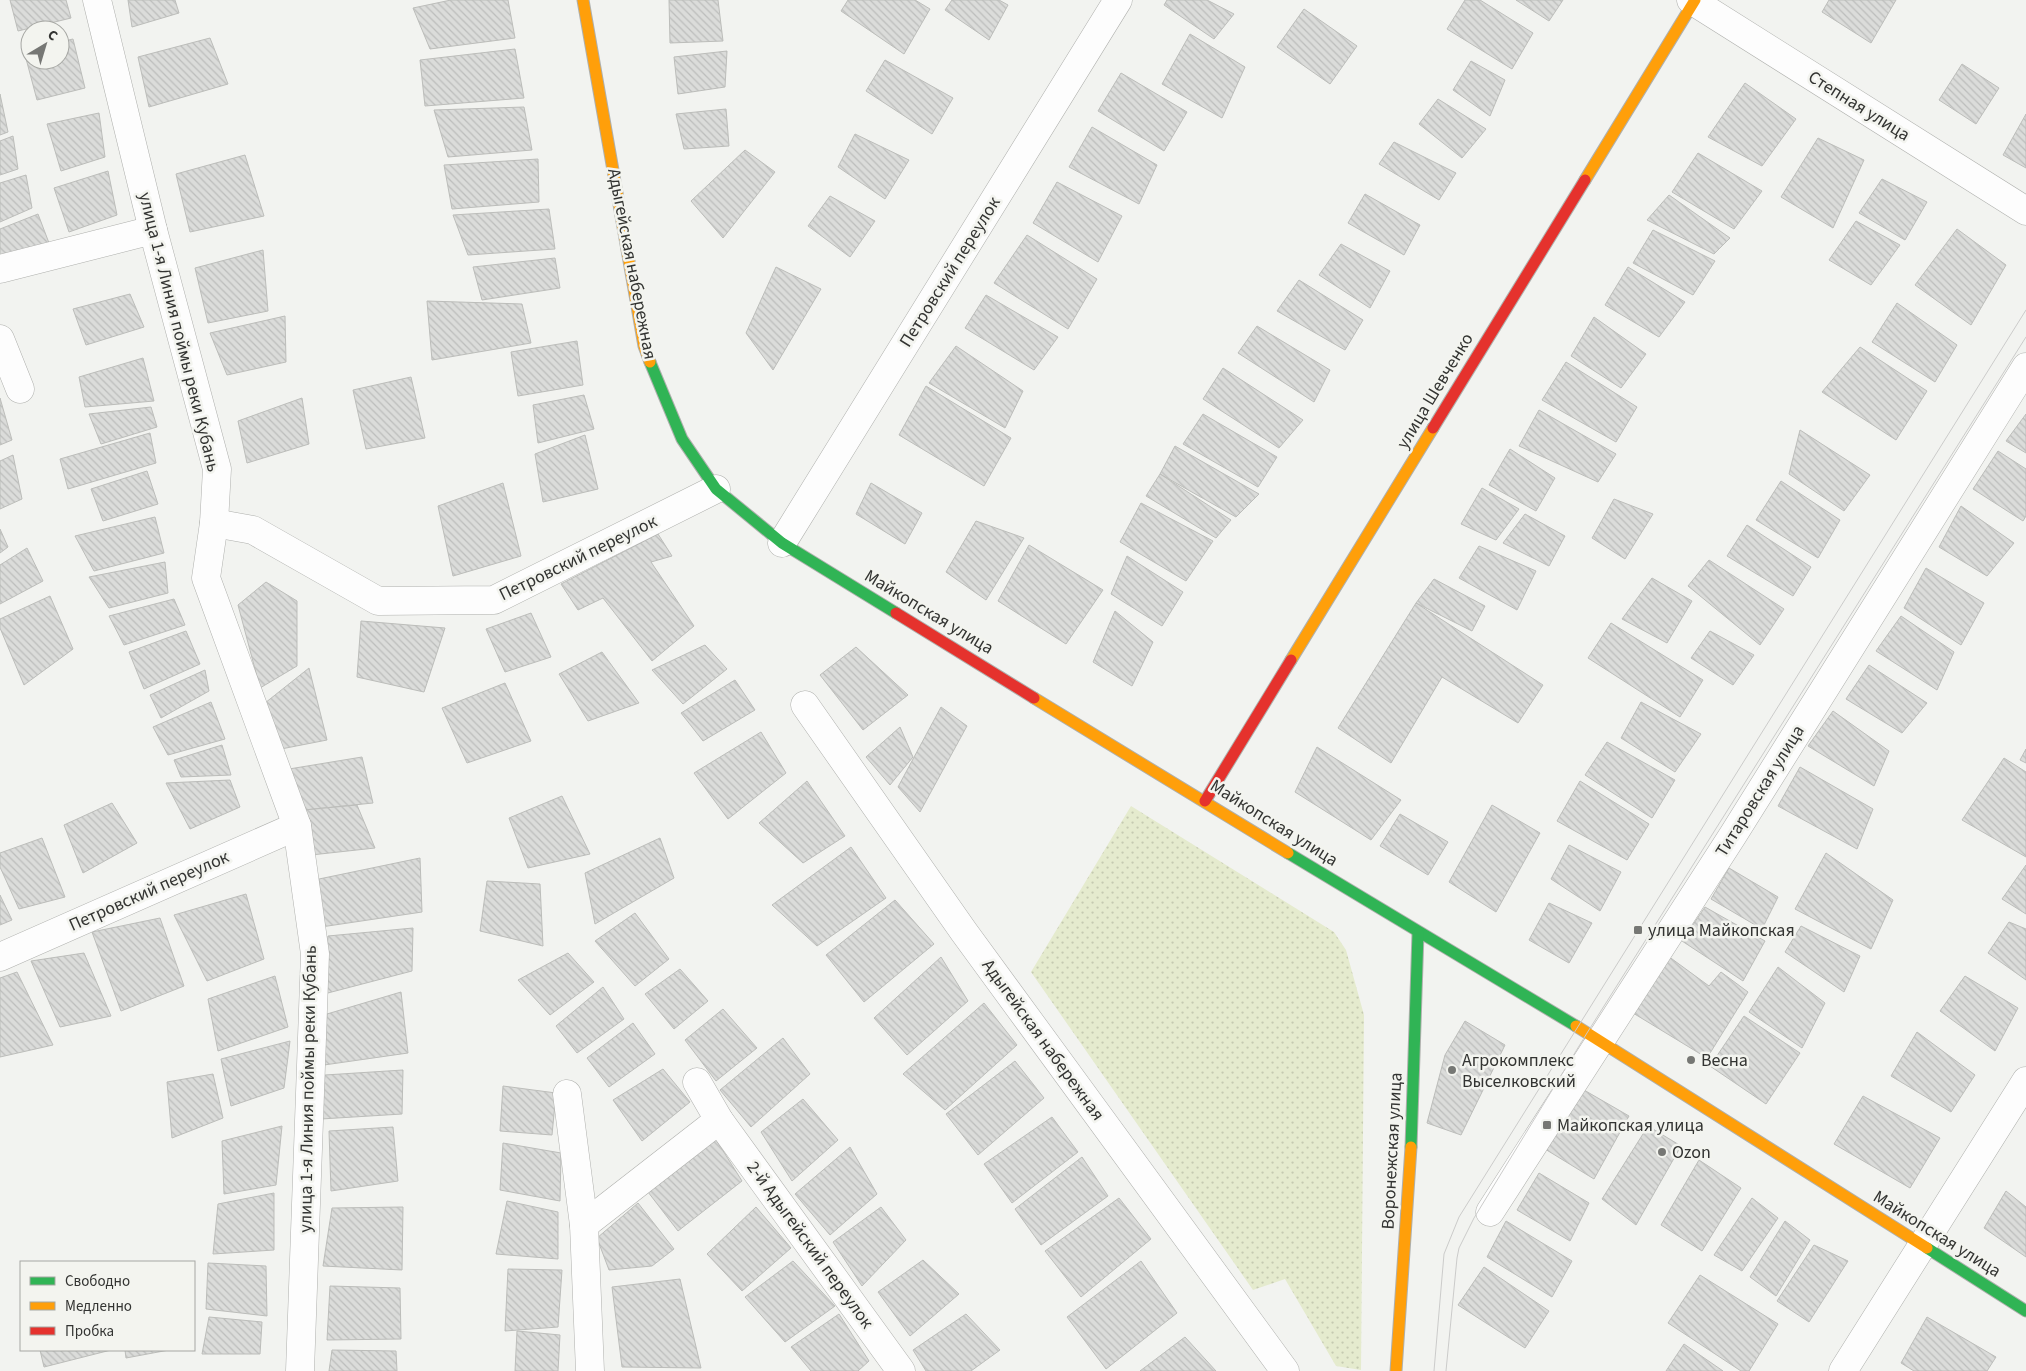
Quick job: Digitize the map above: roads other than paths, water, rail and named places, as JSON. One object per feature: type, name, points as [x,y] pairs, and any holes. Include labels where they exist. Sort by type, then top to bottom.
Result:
[{"type":"street","name":"улица 1-я Линия поймы реки Кубань","points":[[97,0],[153,230],[216,469],[214,523],[206,578],[297,826],[314,954],[300,1371]]},
{"type":"street","name":"Адыгейская набережная","points":[[583,0],[644,346],[662,395],[682,439],[716,489],[782,543]]},
{"type":"street","name":"Петровский переулок","points":[[782,543],[1118,0]]},
{"type":"street","name":"Степная улица","points":[[1694,1],[2026,211]]},
{"type":"street","name":"улица Шевченко","points":[[1205,801],[1694,1]]},
{"type":"street","points":[[0,269],[153,230]]},
{"type":"street","points":[[0,339],[20,389]]},
{"type":"street","name":"Титаровская улица","points":[[1490,1212],[1594,1038],[2026,367]]},
{"type":"street","name":"Петровский переулок","points":[[214,523],[253,530],[378,601],[494,600],[716,489]]},
{"type":"street","name":"Майкопская улица","points":[[782,543],[1418,933],[1594,1038],[2026,1311]]},
{"type":"street","name":"Адыгейская набережная","points":[[805,705],[964,932],[1285,1371]]},
{"type":"street","name":"Петровский переулок","points":[[0,957],[297,826]]},
{"type":"street","name":"Воронежская улица","points":[[1396,1371],[1413,1109],[1418,933]]},
{"type":"street","points":[[1843,1371],[2026,1081]]},
{"type":"street","name":"2-й Адыгейский переулок","points":[[697,1082],[719,1120],[901,1371]]},
{"type":"street","points":[[567,1094],[584,1225],[590,1371]]},
{"type":"street","points":[[584,1225],[719,1120]]},
{"type":"tram line","points":[[1434,1371],[1444,1254],[1459,1217],[2026,310]]},
{"type":"tram line","points":[[1446,1371],[1457,1258],[1459,1248],[1474,1218],[1587,1033],[2026,337]]},
{"type":"place","name":"улица Майкопская","points":[[1638,930]]},
{"type":"place","name":"Весна","points":[[1691,1060]]},
{"type":"place","name":"Агрокомплекс Выселковский","points":[[1452,1070]]},
{"type":"place","name":"Майкопская улица","points":[[1547,1125]]},
{"type":"place","name":"Ozon","points":[[1662,1152]]}]
